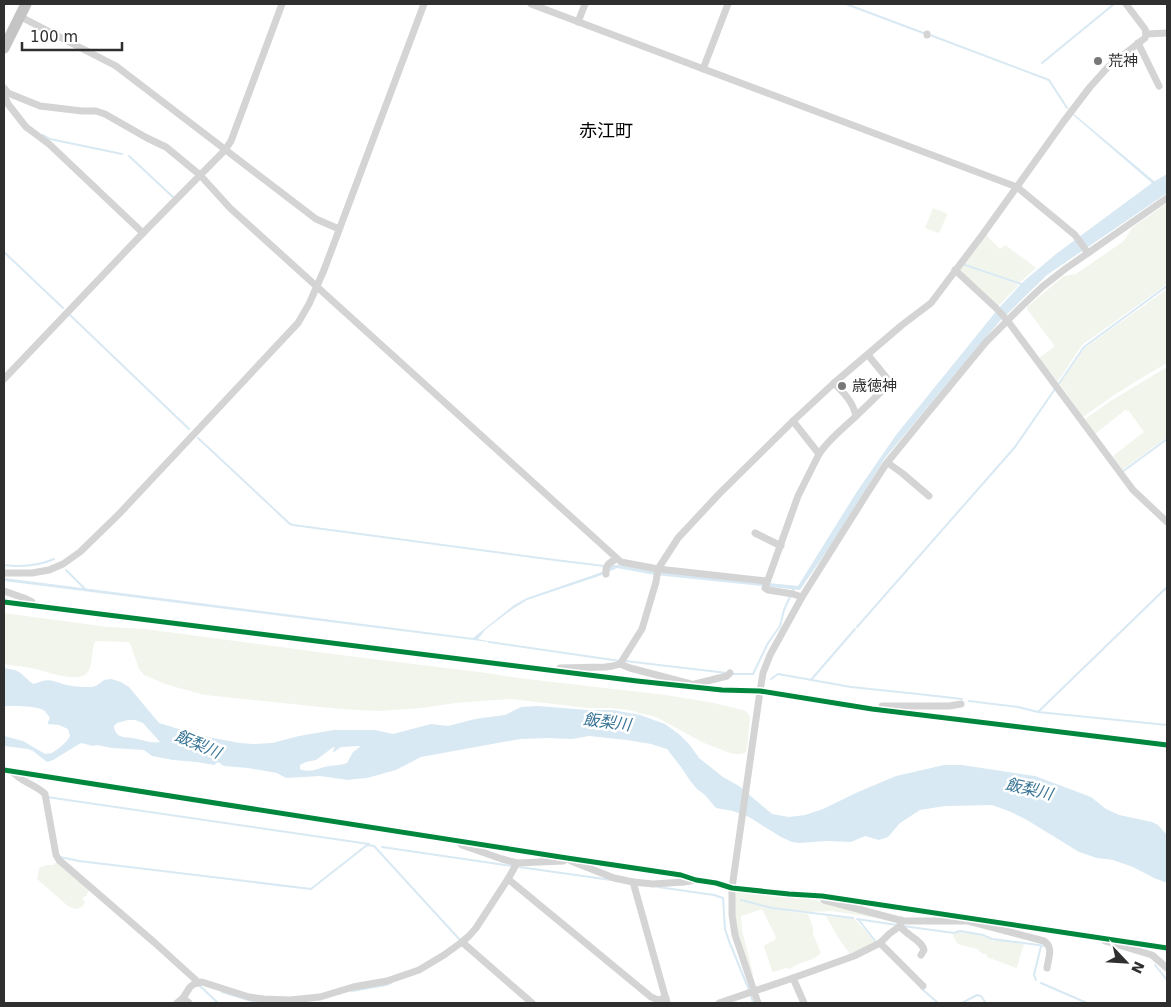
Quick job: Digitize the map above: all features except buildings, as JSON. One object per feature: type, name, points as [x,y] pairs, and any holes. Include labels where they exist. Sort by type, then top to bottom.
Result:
[{"type":"highway","points":[[4,48],[26,4]]},
{"type":"street","points":[[4,379],[225,150],[282,4]]},
{"type":"street","points":[[4,572],[32,573],[49,570],[71,559],[89,545],[292,330],[304,314],[324,270],[424,4]]},
{"type":"street","points":[[531,4],[1017,187],[1075,235],[1087,252]]},
{"type":"street","points":[[578,22],[585,4]]},
{"type":"street","points":[[703,69],[728,4]]},
{"type":"street","points":[[620,664],[642,630],[658,572],[678,538],[717,496],[793,421],[834,383],[931,303],[1090,87],[1108,67],[1143,40],[1146,34],[1145,29],[1126,4]]},
{"type":"street","points":[[19,16],[116,66],[316,219],[339,228]]},
{"type":"street","points":[[1146,34],[1167,34]]},
{"type":"street","points":[[1138,43],[1159,86]]},
{"type":"street","points":[[143,233],[49,144],[26,127],[8,104],[5,97],[6,91],[40,106],[100,112],[166,147],[200,175],[230,208],[616,558],[625,564],[658,572],[766,584]]},
{"type":"street","points":[[758,1003],[735,935],[732,915],[733,884],[759,694],[763,673],[770,655],[802,597],[888,463],[1006,319],[1042,287],[1087,252],[1167,198]]},
{"type":"street","points":[[955,270],[1006,319],[1133,490],[1167,522]]},
{"type":"street","points":[[802,597],[768,590],[766,584],[798,496],[819,454],[824,446],[890,382],[868,355]]},
{"type":"street","points":[[834,383],[850,401],[856,416]]},
{"type":"street","points":[[793,421],[819,454]]},
{"type":"street","points":[[888,463],[929,496]]},
{"type":"street","points":[[755,532],[781,546]]},
{"type":"street","points":[[606,569],[616,558]]},
{"type":"street","points":[[4,591],[32,602],[33,606]]},
{"type":"street","points":[[4,602],[1167,745]]},
{"type":"street","points":[[556,671],[559,668],[606,667],[620,664],[692,686],[722,678],[729,674]]},
{"type":"street","points":[[872,709],[874,706],[949,706],[962,704]]},
{"type":"street","points":[[8,771],[681,875],[696,880],[733,884],[789,894],[812,895],[1167,948]]},
{"type":"street","points":[[8,771],[37,787],[45,794],[56,855],[59,860],[198,982],[264,999],[290,1000],[320,997],[353,988],[387,982],[419,970],[462,942],[476,928],[517,863]]},
{"type":"street","points":[[457,840],[462,845],[517,863],[563,861],[567,858]]},
{"type":"street","points":[[567,858],[572,862],[614,878],[633,882],[653,884],[696,880]]},
{"type":"street","points":[[508,879],[651,998],[662,1001],[633,882]]},
{"type":"street","points":[[812,895],[900,923],[969,919],[1047,942],[1050,948],[1047,968]]},
{"type":"street","points":[[719,1003],[854,956],[880,943],[900,923]]},
{"type":"street","points":[[900,923],[903,931],[922,945],[924,950],[922,955]]},
{"type":"street","points":[[1101,938],[1107,943],[1152,955],[1167,968]]},
{"type":"street","points":[[462,942],[532,1003]]},
{"type":"street","points":[[880,943],[923,986]]},
{"type":"street","points":[[793,978],[804,1003]]},
{"type":"street","points":[[183,1001],[190,987],[198,982]]},
{"type":"shaded area","points":[[1167,203],[1167,284],[1082,345],[1057,381],[1039,358],[1054,347],[1054,345],[1027,307],[1064,276],[1076,274],[1124,241],[1132,228]]},
{"type":"shaded area","points":[[933,208],[947,215],[939,233],[925,228]]},
{"type":"shaded area","points":[[986,235],[1000,249],[1005,245],[1036,268],[1019,283],[963,264]]},
{"type":"shaded area","points":[[962,265],[1017,284],[1018,286],[998,306],[958,269]]},
{"type":"shaded area","points":[[1167,289],[1167,363],[1083,417],[1060,384],[1085,348]]},
{"type":"shaded area","points":[[1167,367],[1167,437],[1122,470],[1113,456],[1144,432],[1129,411],[1125,410],[1095,434],[1084,420],[1109,402]]},
{"type":"shaded area","points":[[4,613],[666,695],[714,703],[746,711],[750,717],[747,749],[745,753],[733,754],[704,743],[656,717],[612,708],[588,708],[511,699],[378,711],[340,709],[205,695],[168,685],[144,675],[139,669],[129,642],[95,641],[88,672],[84,676],[61,676],[31,668],[4,664]]},
{"type":"shaded area","points":[[57,862],[89,890],[86,896],[82,898],[85,903],[82,907],[75,909],[68,906],[37,879],[39,868],[53,865]]},
{"type":"shaded area","points":[[738,892],[811,899],[892,919],[832,911],[808,912],[772,908],[741,900],[773,909],[808,914],[813,927],[813,934],[821,953],[790,969],[786,968],[773,972],[764,946],[775,940],[776,937],[762,909],[741,916],[742,930],[754,977],[744,955],[737,930],[735,894]]},
{"type":"shaded area","points":[[826,916],[855,919],[875,942],[850,954]]},
{"type":"shaded area","points":[[962,932],[983,936],[993,942],[995,940],[1024,944],[1017,967],[987,957],[987,954],[983,954],[977,949],[958,944],[953,936]]},
{"type":"water","points":[[1074,114],[1154,181],[1167,174],[1167,193],[1047,275],[999,322],[885,458],[833,542],[800,590],[655,575],[617,568],[602,575],[527,600],[514,608],[486,629],[478,639],[497,643],[4,581],[4,578],[473,638],[514,605],[527,598],[607,570],[609,565],[798,586],[856,493],[896,435],[998,309],[1024,281],[1056,254],[1152,183]]},
{"type":"water","name":"飯梨川","points":[[4,668],[19,672],[34,684],[48,680],[73,686],[92,687],[104,680],[111,679],[121,682],[129,687],[159,723],[208,737],[253,744],[272,743],[334,730],[375,730],[393,734],[431,724],[448,726],[475,719],[505,715],[521,707],[537,706],[613,710],[640,715],[665,724],[689,744],[699,758],[723,777],[739,786],[772,814],[789,817],[805,815],[823,809],[896,776],[944,765],[962,765],[1035,776],[1091,797],[1106,809],[1119,815],[1158,825],[1167,835],[1167,883],[1133,867],[1079,852],[1027,820],[992,805],[945,806],[920,810],[900,823],[888,837],[879,840],[865,836],[851,842],[792,842],[749,817],[733,811],[716,808],[691,782],[667,749],[627,740],[589,736],[572,739],[520,739],[421,757],[396,770],[367,778],[348,780],[320,776],[286,778],[277,773],[224,766],[218,762],[214,765],[173,760],[152,756],[144,750],[93,746],[81,743],[47,762],[28,749],[4,746],[4,736],[23,741],[45,754],[52,753],[66,742],[70,736],[68,729],[59,725],[48,724],[50,718],[41,709],[25,706],[4,706]],"holes":[[[128,720],[143,723],[160,742],[150,742],[119,735],[114,726],[117,723]],[[359,746],[347,763],[311,771],[300,769],[300,765],[316,760],[332,748],[335,747],[334,752],[341,747]]]},
{"type":"waterway","points":[[846,4],[926,34]]},
{"type":"waterway","points":[[1042,63],[1114,4]]},
{"type":"waterway","points":[[930,35],[1049,80],[1067,108]]},
{"type":"waterway","points":[[43,135],[50,139],[122,154]]},
{"type":"waterway","points":[[129,156],[174,198]]},
{"type":"waterway","points":[[4,252],[63,308]]},
{"type":"waterway","points":[[962,264],[1021,284]]},
{"type":"waterway","points":[[1058,385],[1084,347],[1167,286]]},
{"type":"waterway","points":[[70,315],[189,429]]},
{"type":"waterway","points":[[857,627],[1015,447],[1055,389]]},
{"type":"waterway","points":[[198,438],[293,525],[604,566]]},
{"type":"waterway","points":[[1122,472],[1167,439]]},
{"type":"waterway","points":[[4,565],[29,565],[54,559]]},
{"type":"waterway","points":[[66,570],[85,589]]},
{"type":"waterway","points":[[1038,712],[1167,587]]},
{"type":"waterway","points":[[731,674],[753,674],[768,643],[780,626],[784,610],[794,588]]},
{"type":"waterway","points":[[811,680],[855,629]]},
{"type":"waterway","points":[[489,642],[620,661]]},
{"type":"waterway","points":[[625,661],[727,673]]},
{"type":"waterway","points":[[771,679],[778,674],[851,687],[962,699]]},
{"type":"waterway","points":[[969,701],[1018,707],[1038,712],[1167,725]]},
{"type":"waterway","points":[[47,797],[369,844]]},
{"type":"waterway","points":[[60,857],[79,861],[311,889],[367,845],[374,846],[460,940]]},
{"type":"waterway","points":[[382,847],[512,866]]},
{"type":"waterway","points":[[519,867],[611,880]]},
{"type":"waterway","points":[[658,887],[723,898],[725,929],[749,990]]},
{"type":"waterway","points":[[741,900],[772,908],[853,918]]},
{"type":"waterway","points":[[857,919],[897,925]]},
{"type":"waterway","points":[[858,919],[876,942]]},
{"type":"waterway","points":[[903,926],[954,933],[960,931],[983,935],[992,939],[1046,946]]},
{"type":"waterway","points":[[1036,980],[1034,975],[1041,946]]},
{"type":"waterway","points":[[1155,965],[1167,980]]},
{"type":"waterway","points":[[352,991],[391,983]]},
{"type":"waterway","points":[[1041,983],[1087,1003]]},
{"type":"waterway","points":[[200,986],[218,1003]]},
{"type":"waterway","points":[[921,988],[938,1003]]},
{"type":"waterway","points":[[222,992],[252,1001],[275,1003]]},
{"type":"waterway","points":[[962,1003],[977,995],[981,996],[985,1002]]},
{"type":"waterway","points":[[751,996],[753,1003]]},
{"type":"cycle path","points":[[4,602],[637,681],[722,690],[760,691],[872,709],[1167,745]]},
{"type":"cycle path","points":[[4,770],[681,875],[732,888],[822,896],[1167,948]]},
{"type":"place","name":"荒神","points":[[1098,61]]},
{"type":"place","name":"歳徳神","points":[[842,386]]},
{"type":"district","name":"赤江町","points":[[606,130]]}]
